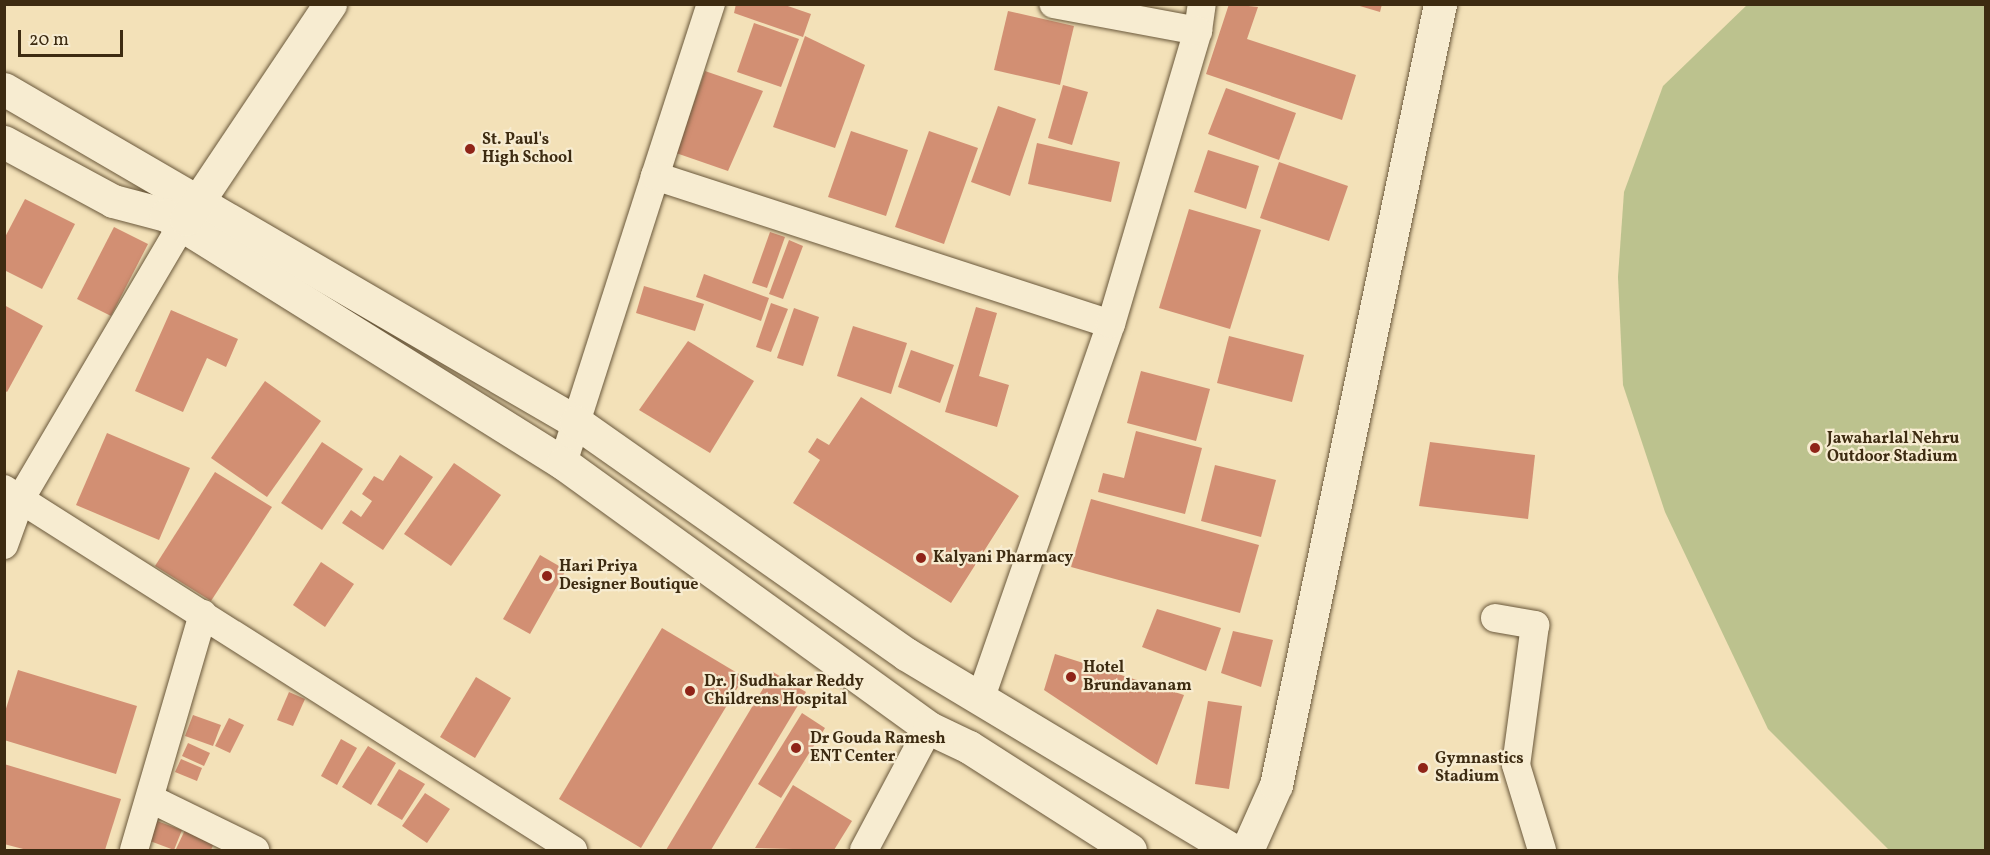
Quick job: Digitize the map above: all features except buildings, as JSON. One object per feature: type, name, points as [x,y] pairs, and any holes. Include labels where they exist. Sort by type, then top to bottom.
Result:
[{"type":"street","points":[[4,546],[13,493],[190,214],[330,4]]},
{"type":"street","points":[[563,463],[711,4]]},
{"type":"street","points":[[980,700],[1111,324],[1200,18],[1054,4]]},
{"type":"street","points":[[1247,850],[1278,774],[1440,4]]},
{"type":"street","points":[[4,90],[563,463],[929,728],[969,747],[1130,850]]},
{"type":"street","points":[[4,142],[113,201],[190,214],[576,422],[906,654],[1232,850]]},
{"type":"street","points":[[655,176],[1111,324]]},
{"type":"street","points":[[13,493],[573,850]]},
{"type":"street","points":[[134,850],[151,799],[203,614]]},
{"type":"street","points":[[1495,618],[1535,625],[1516,765],[1542,850]]},
{"type":"street","points":[[864,850],[929,728]]},
{"type":"street","points":[[151,799],[255,850]]},
{"type":"green space","name":"Jawaharlal Nehru Outdoor Stadium","points":[[1748,4],[1985,5],[1985,850],[1889,850],[1768,729],[1665,512],[1623,385],[1618,277],[1624,192],[1663,86]]},
{"type":"place","name":"St. Paul's High School","points":[[470,149]]},
{"type":"place","name":"Jawaharlal Nehru Outdoor Stadium","points":[[1815,448]]},
{"type":"place","name":"Kalyani Pharmacy","points":[[921,558]]},
{"type":"place","name":"Hari Priya Designer Boutique","points":[[547,576]]},
{"type":"place","name":"Hotel Brundavanam","points":[[1071,677]]},
{"type":"place","name":"Dr. J Sudhakar Reddy Childrens Hospital","points":[[690,691]]},
{"type":"place","name":"Dr Gouda Ramesh ENT Center","points":[[796,748]]},
{"type":"place","name":"Gymnastics Stadium","points":[[1423,768]]}]
